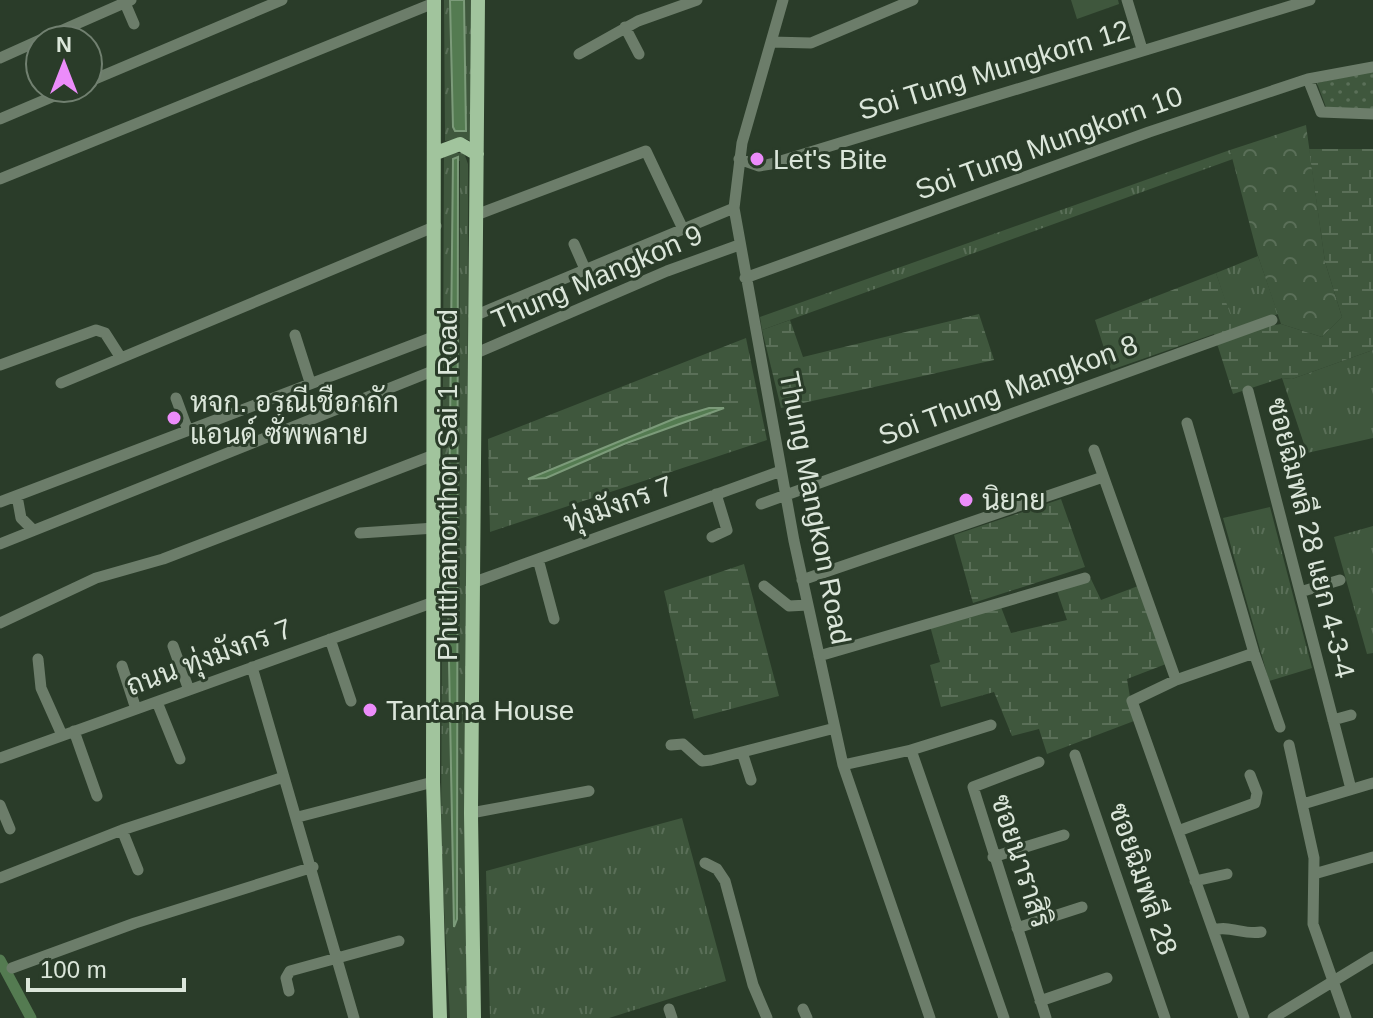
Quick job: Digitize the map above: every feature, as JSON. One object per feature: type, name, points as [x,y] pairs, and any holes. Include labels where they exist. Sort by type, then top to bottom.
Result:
[{"type":"main road","name":"Phutthamonthon Sai 1 Road","points":[[474,1018],[471,813],[478,0]]},
{"type":"main road","name":"Phutthamonthon Sai 1 Road","points":[[434,2],[436,336],[433,782],[440,1018]]},
{"type":"main road","points":[[436,153],[460,144],[477,154]]},
{"type":"street","points":[[104,75],[282,0]]},
{"type":"street","points":[[579,54],[625,27],[697,0]]},
{"type":"street","name":"Thung Mangkon Road","points":[[783,0],[739,159],[734,208],[739,245],[785,495],[843,765],[926,1017]]},
{"type":"street","points":[[771,42],[811,43],[913,0]]},
{"type":"street","points":[[1127,0],[1142,49]]},
{"type":"street","name":"Soi Tung Mungkorn 12","points":[[739,159],[759,166],[771,164],[1310,0]]},
{"type":"street","points":[[76,24],[128,1],[134,24]]},
{"type":"street","points":[[0,179],[434,2]]},
{"type":"street","points":[[625,27],[639,54]]},
{"type":"street","points":[[0,58],[24,47]]},
{"type":"street","name":"Soi Tung Mungkorn 10","points":[[745,278],[1149,132],[1308,79],[1373,67]]},
{"type":"street","points":[[1308,79],[1321,112],[1373,114]]},
{"type":"street","points":[[0,119],[35,104]]},
{"type":"street","points":[[476,215],[646,151],[682,227]]},
{"type":"street","points":[[474,316],[682,227],[734,208]]},
{"type":"street","points":[[61,383],[436,226]]},
{"type":"street","points":[[574,244],[585,269]]},
{"type":"street","name":"Thung Mangkon 9","points":[[474,354],[667,271],[739,245]]},
{"type":"street","name":"Soi Thung Mangkon 8","points":[[761,504],[1272,320]]},
{"type":"street","points":[[0,365],[96,330],[105,333],[121,358]]},
{"type":"street","points":[[295,335],[310,382]]},
{"type":"street","points":[[0,502],[187,428],[436,336]]},
{"type":"street","points":[[0,544],[435,370]]},
{"type":"street","name":"ซอยฉิมพลี 28 แยก 4-3-4","points":[[1248,391],[1351,789]]},
{"type":"street","points":[[176,398],[187,428]]},
{"type":"street","points":[[1187,423],[1254,653],[1280,727]]},
{"type":"street","points":[[1094,450],[1176,680]]},
{"type":"street","points":[[0,623],[96,578],[163,559],[434,455]]},
{"type":"street","name":"ทุ่งมังกร 7","points":[[472,583],[781,471]]},
{"type":"street","points":[[802,580],[1103,477]]},
{"type":"street","points":[[712,537],[727,530],[716,494]]},
{"type":"street","points":[[17,496],[21,518],[33,530]]},
{"type":"street","points":[[360,533],[435,528]]},
{"type":"street","points":[[538,559],[554,619]]},
{"type":"street","points":[[819,656],[1085,578]]},
{"type":"street","points":[[1300,592],[1340,580]]},
{"type":"street","points":[[764,586],[789,606],[808,605]]},
{"type":"street","name":"ถนน ทุ่งมังกร 7","points":[[0,758],[434,602]]},
{"type":"street","points":[[330,639],[351,701]]},
{"type":"street","points":[[173,646],[189,690]]},
{"type":"street","points":[[1244,1018],[1132,701],[1176,680],[1254,653]]},
{"type":"street","points":[[38,659],[41,688],[68,733],[97,796]]},
{"type":"street","points":[[122,666],[136,709]]},
{"type":"street","points":[[252,667],[313,867],[354,1018]]},
{"type":"street","points":[[157,702],[180,759]]},
{"type":"street","points":[[1333,720],[1351,715]]},
{"type":"street","points":[[843,765],[911,750],[991,725]]},
{"type":"street","points":[[671,745],[687,746],[702,761],[835,728]]},
{"type":"street","points":[[1289,745],[1303,804],[1314,874],[1313,924],[1346,1018]]},
{"type":"street","points":[[911,750],[1004,1018]]},
{"type":"street","points":[[742,752],[751,780]]},
{"type":"street","name":"ซอยฉิมพลี 28","points":[[1075,755],[1165,1018]]},
{"type":"street","name":"ซอยนาราสิริ","points":[[1039,762],[973,787],[1046,1018]]},
{"type":"street","points":[[1178,831],[1255,803],[1257,793],[1250,775]]},
{"type":"street","points":[[0,878],[122,830],[284,777]]},
{"type":"street","points":[[298,817],[433,782]]},
{"type":"street","points":[[1303,804],[1373,783]]},
{"type":"street","points":[[471,813],[589,791]]},
{"type":"street","points":[[0,805],[10,829]]},
{"type":"street","points":[[122,830],[138,870]]},
{"type":"street","points":[[993,857],[1064,835]]},
{"type":"street","points":[[1314,874],[1373,857]]},
{"type":"street","points":[[705,863],[717,869],[725,881],[753,985],[767,1018]]},
{"type":"street","points":[[12,968],[135,923],[313,867]]},
{"type":"street","points":[[1195,881],[1227,874]]},
{"type":"street","points":[[1017,928],[1082,907]]},
{"type":"street","points":[[1213,930],[1222,927],[1243,933],[1261,932]]},
{"type":"street","points":[[289,991],[286,978],[290,971],[399,941]]},
{"type":"street","points":[[1273,1018],[1373,957]]},
{"type":"street","points":[[1040,1001],[1107,978]]},
{"type":"green space","points":[[444,0],[450,0],[455,131],[466,130],[464,0],[471,0],[473,142],[464,138],[445,141]]},
{"type":"green space","points":[[1071,0],[1118,0],[1119,4],[1077,19]]},
{"type":"green space","points":[[1373,71],[1373,110],[1327,110],[1317,83]]},
{"type":"green space","points":[[1306,125],[1325,262],[1342,317],[1322,337],[1281,324],[1258,256],[1230,150]]},
{"type":"green space","points":[[1309,149],[1373,149],[1373,350],[1292,379],[1282,378],[1233,394],[1214,334],[1111,370],[1095,320],[1216,273],[1236,331],[1281,324],[1322,337],[1342,317],[1325,262]]},
{"type":"green space","points":[[1230,150],[1233,159],[762,330],[760,317]]},
{"type":"green space","points":[[450,153],[464,153],[468,164],[467,1018],[450,1018],[441,853],[444,157]],"holes":[[[453,160],[460,161],[457,919],[454,924],[448,608]]]},
{"type":"green space","points":[[1258,256],[1278,314],[1235,331],[1216,273]]},
{"type":"green space","points":[[979,314],[994,360],[781,408],[762,330],[790,320],[803,357]]},
{"type":"green space","points":[[746,338],[767,440],[490,532],[488,439]],"holes":[[[709,408],[722,408],[534,480],[541,472]]]},
{"type":"green space","points":[[1373,350],[1373,438],[1307,453],[1282,378],[1292,379]]},
{"type":"green space","points":[[1061,499],[1085,567],[973,603],[954,535]]},
{"type":"green space","points":[[1270,507],[1312,668],[1269,681],[1223,518]]},
{"type":"green space","points":[[1373,526],[1373,653],[1367,654],[1334,537]]},
{"type":"green space","points":[[744,564],[779,696],[694,719],[664,591]]},
{"type":"green space","points":[[1091,579],[1101,600],[1138,586],[1166,664],[1127,679],[1134,721],[1047,754],[1039,729],[1012,736],[994,692],[941,707],[930,665],[940,662],[930,626],[1001,607],[1011,633],[1067,620],[1057,591]]},
{"type":"green space","points":[[682,818],[726,981],[609,1018],[490,1018],[486,871]]},
{"type":"shaded area","points":[[450,0],[464,0],[466,131],[455,131],[453,127]]},
{"type":"shaded area","points":[[458,157],[457,919],[454,927],[448,608],[453,159]]},
{"type":"shaded area","points":[[709,408],[724,408],[624,444],[546,478],[528,479],[676,418]]},
{"type":"waterway","points":[[0,960],[31,1018]]},
{"type":"place","name":"Let's Bite","points":[[757,159]]},
{"type":"place","name":"หจก. อรุณีเชือกถัก แอนด์ ซัพพลาย","points":[[174,418]]},
{"type":"place","name":"นิยาย","points":[[966,500]]},
{"type":"place","name":"Tantana House","points":[[370,710]]}]
